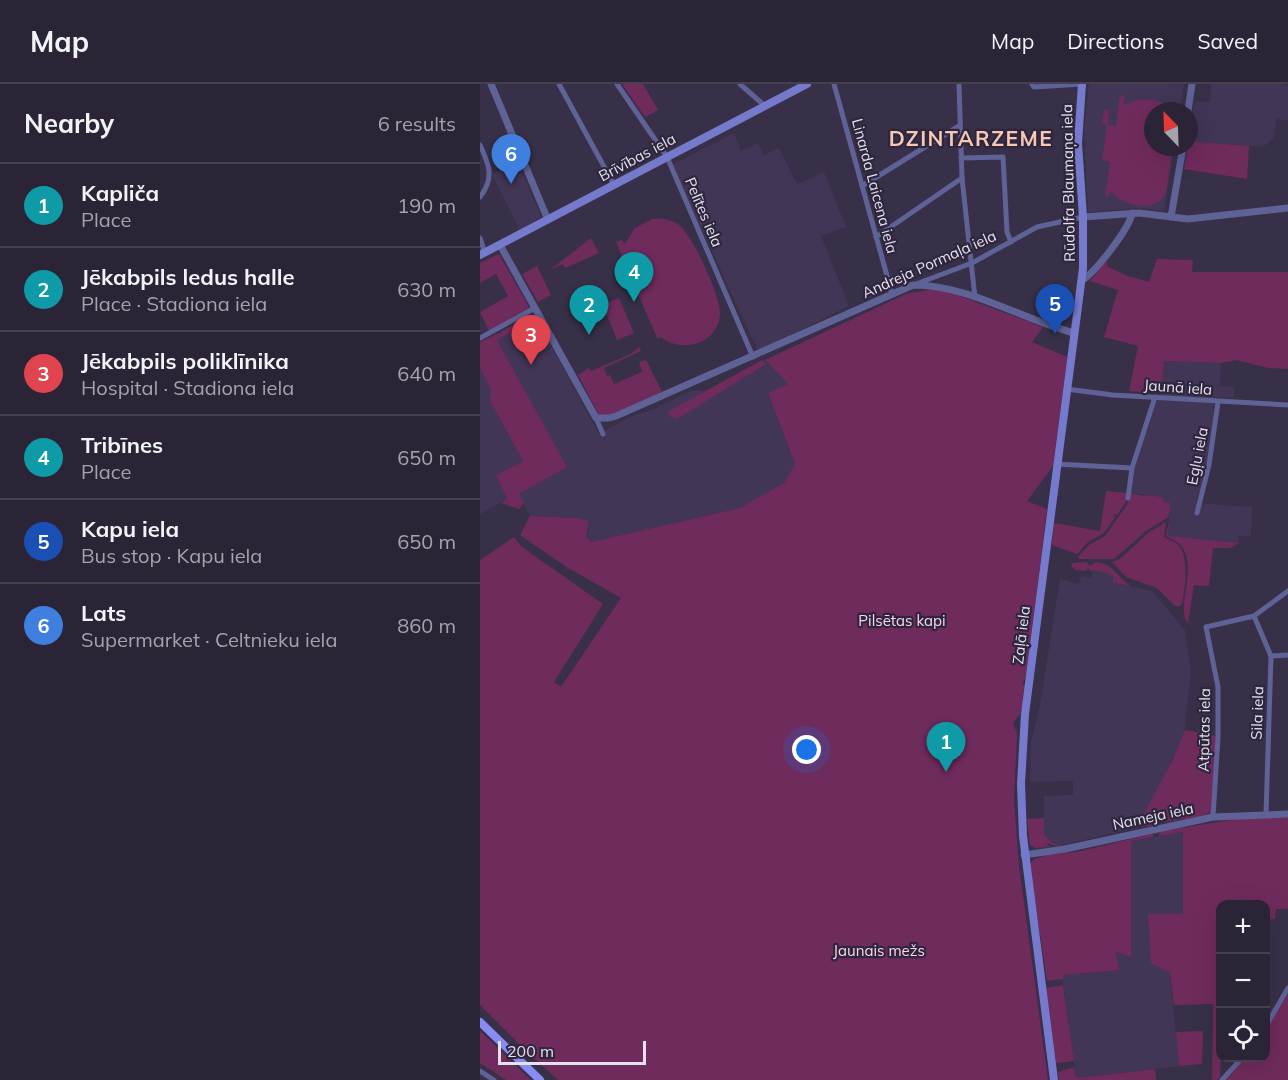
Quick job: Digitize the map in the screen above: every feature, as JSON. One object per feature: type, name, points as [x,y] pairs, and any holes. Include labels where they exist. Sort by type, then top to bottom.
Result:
[{"type":"main road","name":"Rūdolfa Blaumaņa iela","points":[[1081,281],[1083,217],[1078,143],[1082,84]]},
{"type":"main road","name":"Brīvības iela","points":[[481,247],[500,245],[804,85]]},
{"type":"main road","name":"Zaļā iela","points":[[1054,1080],[1024,855],[1021,784],[1025,714],[1081,281]]},
{"type":"main road","points":[[480,1022],[540,1080]]},
{"type":"street","points":[[491,84],[548,220]]},
{"type":"street","points":[[559,84],[614,184]]},
{"type":"street","name":"Pelītes iela","points":[[617,84],[667,157],[753,357]]},
{"type":"street","points":[[740,84],[765,106]]},
{"type":"street","name":"Linarda Laicena iela","points":[[834,84],[892,294]]},
{"type":"street","points":[[959,84],[962,178],[975,298]]},
{"type":"street","points":[[1032,84],[1034,87],[1082,84]]},
{"type":"street","points":[[1189,102],[1192,84]]},
{"type":"street","points":[[862,186],[959,126]]},
{"type":"street","points":[[480,145],[490,169],[486,186],[480,197]]},
{"type":"street","points":[[1171,217],[1181,156]]},
{"type":"street","points":[[961,158],[1003,157],[1007,232],[1011,242]]},
{"type":"street","points":[[876,237],[962,178]]},
{"type":"street","name":"Andreja Pormaļa iela","points":[[597,418],[616,416],[892,294],[972,263],[1037,227],[1083,217],[1132,213],[1197,219],[1288,208]]},
{"type":"street","points":[[1081,281],[1089,275],[1124,233],[1130,225],[1132,213]]},
{"type":"street","points":[[500,245],[597,418],[603,434]]},
{"type":"street","points":[[913,285],[944,287],[1041,324],[1074,333]]},
{"type":"street","points":[[480,338],[536,308]]},
{"type":"street","name":"Jaunā iela","points":[[1066,389],[1113,395],[1288,405]]},
{"type":"street","points":[[1128,498],[1132,468],[1155,397]]},
{"type":"street","name":"Egļu iela","points":[[1197,513],[1209,465],[1218,402]]},
{"type":"street","points":[[1056,464],[1132,468]]},
{"type":"street","name":"Atpūtas iela","points":[[1213,817],[1218,737],[1218,687],[1206,627],[1254,616],[1288,591]]},
{"type":"street","name":"Sila iela","points":[[1254,616],[1271,656],[1266,814]]},
{"type":"street","points":[[1271,656],[1288,655]]},
{"type":"street","name":"Nameja iela","points":[[1024,855],[1065,849],[1213,817],[1288,814]]},
{"type":"street","points":[[1270,1019],[1288,988]]},
{"type":"street","points":[[1222,1080],[1238,1062]]},
{"type":"street","points":[[480,1071],[494,1080]]},
{"type":"shaded area","points":[[1089,84],[1184,84],[1181,102],[1144,102],[1144,156],[1173,156],[1164,211],[1139,208],[1088,212],[1084,131]]},
{"type":"shaded area","points":[[1211,84],[1281,84],[1288,86],[1288,121],[1276,118],[1274,138],[1263,147],[1198,142],[1198,102],[1194,101],[1210,102]]},
{"type":"shaded area","points":[[734,133],[741,151],[758,143],[764,155],[779,148],[797,184],[824,172],[846,227],[821,236],[849,306],[758,351],[672,165]]},
{"type":"shaded area","points":[[518,162],[541,217],[520,230],[492,175]]},
{"type":"shaded area","points":[[536,318],[599,434],[632,416],[654,409],[692,390],[706,391],[765,360],[789,384],[768,394],[795,464],[785,483],[740,508],[591,542],[586,537],[589,528],[577,518],[530,516],[519,494],[566,467],[497,340]]},
{"type":"shaded area","points":[[1164,361],[1221,363],[1220,386],[1234,387],[1234,398],[1214,397],[1212,445],[1196,503],[1252,507],[1251,536],[1238,536],[1239,543],[1167,536],[1171,503],[1163,502],[1163,497],[1131,493],[1140,447],[1148,429],[1153,408],[1161,393]]},
{"type":"shaded area","points":[[480,368],[491,390],[490,401],[523,461],[496,475],[507,499],[480,514]]},
{"type":"shaded area","points":[[1093,570],[1114,575],[1114,583],[1152,591],[1185,630],[1191,671],[1184,734],[1154,798],[1136,828],[1066,844],[1054,844],[1044,835],[1044,796],[1073,795],[1073,781],[1030,782],[1031,743],[1040,705],[1060,579],[1079,584],[1081,576],[1091,578]]},
{"type":"shaded area","points":[[1183,832],[1183,914],[1148,915],[1170,973],[1179,1066],[1076,1078],[1062,975],[1119,970],[1116,951],[1131,956],[1131,841]]},
{"type":"green space","points":[[622,84],[643,84],[658,110],[645,117]]},
{"type":"green space","points":[[1120,95],[1125,96],[1124,104],[1144,99],[1160,102],[1144,102],[1144,156],[1172,156],[1166,192],[1155,204],[1139,206],[1131,204],[1110,191],[1109,196],[1105,196],[1110,162],[1102,160],[1107,125],[1102,124],[1104,110],[1108,110],[1109,113],[1108,125],[1116,126]]},
{"type":"green space","points":[[1198,142],[1249,146],[1247,179],[1184,169],[1186,156],[1198,156]]},
{"type":"green space","points":[[652,219],[673,221],[685,231],[716,293],[720,313],[718,324],[706,339],[698,343],[679,345],[661,337],[657,338],[616,242],[622,240],[625,244],[635,228]]},
{"type":"green space","points":[[591,238],[599,253],[565,268],[563,264],[550,270]]},
{"type":"green space","points":[[499,254],[530,309],[489,331],[480,312],[508,296],[496,274],[480,283],[480,263]]},
{"type":"green space","points":[[1157,259],[1193,260],[1192,272],[1288,272],[1288,369],[1268,368],[1237,360],[1221,363],[1164,361],[1161,393],[1129,391],[1138,346],[1104,337],[1118,290],[1090,281],[1106,261],[1108,267],[1127,276],[1149,282]]},
{"type":"green space","points":[[537,266],[551,295],[538,302],[522,274]]},
{"type":"green space","points":[[934,289],[949,292],[1043,327],[1032,342],[1067,357],[1053,466],[1027,501],[1047,509],[1026,676],[1022,684],[1025,686],[1022,699],[1024,700],[1020,714],[1013,723],[1017,734],[1014,800],[1019,866],[1048,1080],[558,1080],[480,1005],[480,560],[514,537],[522,547],[603,604],[554,682],[561,687],[621,598],[568,568],[520,535],[530,516],[577,518],[589,521],[586,537],[591,542],[740,508],[784,483],[795,464],[768,393],[788,384],[765,360],[906,294]]},
{"type":"green space","points":[[619,298],[634,333],[617,340],[603,305]]},
{"type":"green space","points":[[532,316],[536,318],[497,340],[567,467],[519,494],[524,503],[519,509],[501,503],[507,499],[496,475],[523,461],[490,401],[491,390],[480,368],[480,342]]},
{"type":"green space","points":[[639,347],[641,351],[604,368],[607,376],[610,375],[614,384],[642,372],[639,362],[646,360],[662,392],[608,416],[599,415],[578,375],[589,368],[591,371],[631,354]]},
{"type":"green space","points":[[762,360],[766,364],[682,416],[675,419],[669,416],[669,411]]},
{"type":"green space","points":[[1106,491],[1129,493],[1117,515],[1113,514],[1115,517],[1104,533],[1088,542],[1077,554],[1052,545],[1054,523],[1100,531]]},
{"type":"green space","points":[[1131,493],[1164,497],[1163,502],[1171,503],[1169,517],[1146,531],[1114,559],[1079,559],[1078,557],[1089,545],[1105,536],[1127,505]]},
{"type":"green space","points":[[1169,521],[1168,536],[1239,543],[1230,548],[1213,548],[1209,586],[1194,585],[1188,623],[1184,608],[1188,566],[1181,545],[1166,536]]},
{"type":"green space","points":[[1166,522],[1164,537],[1180,547],[1185,559],[1184,591],[1182,604],[1178,607],[1157,588],[1126,577],[1112,562],[1120,559],[1149,532]]},
{"type":"green space","points":[[1086,562],[1090,566],[1096,562],[1107,565],[1131,586],[1113,583],[1113,575],[1093,570],[1092,572],[1088,568],[1085,571],[1076,570],[1071,566],[1072,563]]},
{"type":"green space","points":[[1185,730],[1216,736],[1212,812],[1198,817],[1157,823],[1156,826],[1137,827],[1173,759]]},
{"type":"green space","points":[[1288,817],[1288,909],[1276,909],[1275,919],[1270,920],[1270,900],[1216,900],[1216,1062],[1221,1062],[1220,1077],[1212,1080],[1213,1004],[1174,1005],[1170,973],[1151,963],[1148,914],[1183,914],[1183,832],[1159,836],[1159,833],[1237,819]]},
{"type":"green space","points":[[1044,818],[1044,835],[1054,844],[1065,845],[1055,846],[1047,843],[1050,847],[1035,848],[1030,845],[1027,819]]},
{"type":"green space","points":[[1152,834],[1154,837],[1131,841],[1131,957],[1116,952],[1119,970],[1063,975],[1063,979],[1047,981],[1031,862],[1043,855],[1077,852]]},
{"type":"green space","points":[[1063,985],[1074,1061],[1056,1063],[1046,988]]},
{"type":"green space","points":[[1288,994],[1288,1080],[1226,1080],[1242,1062],[1270,1062],[1270,1023]]},
{"type":"green space","points":[[480,1031],[531,1080],[506,1080],[480,1063]]},
{"type":"green space","points":[[1203,1031],[1202,1064],[1179,1066],[1176,1032]]},
{"type":"green space","points":[[1074,1067],[1076,1078],[1155,1069],[1156,1080],[1059,1080],[1058,1072]]},
{"type":"place","name":"Lats","points":[[511,184]]},
{"type":"place","name":"Tribīnes","points":[[634,302]]},
{"type":"place","name":"Kapu iela","points":[[1055,334]]},
{"type":"place","name":"Jēkabpils ledus halle","points":[[589,335]]},
{"type":"place","name":"Jēkabpils poliklīnika","points":[[531,365]]},
{"type":"place","name":"Kapliča","points":[[946,772]]},
{"type":"district","name":"DZINTARZEME","points":[[971,138]]},
{"type":"park label","name":"Pilsētas kapi","points":[[902,620]]},
{"type":"park label","name":"Jaunais mežs","points":[[879,950]]}]
